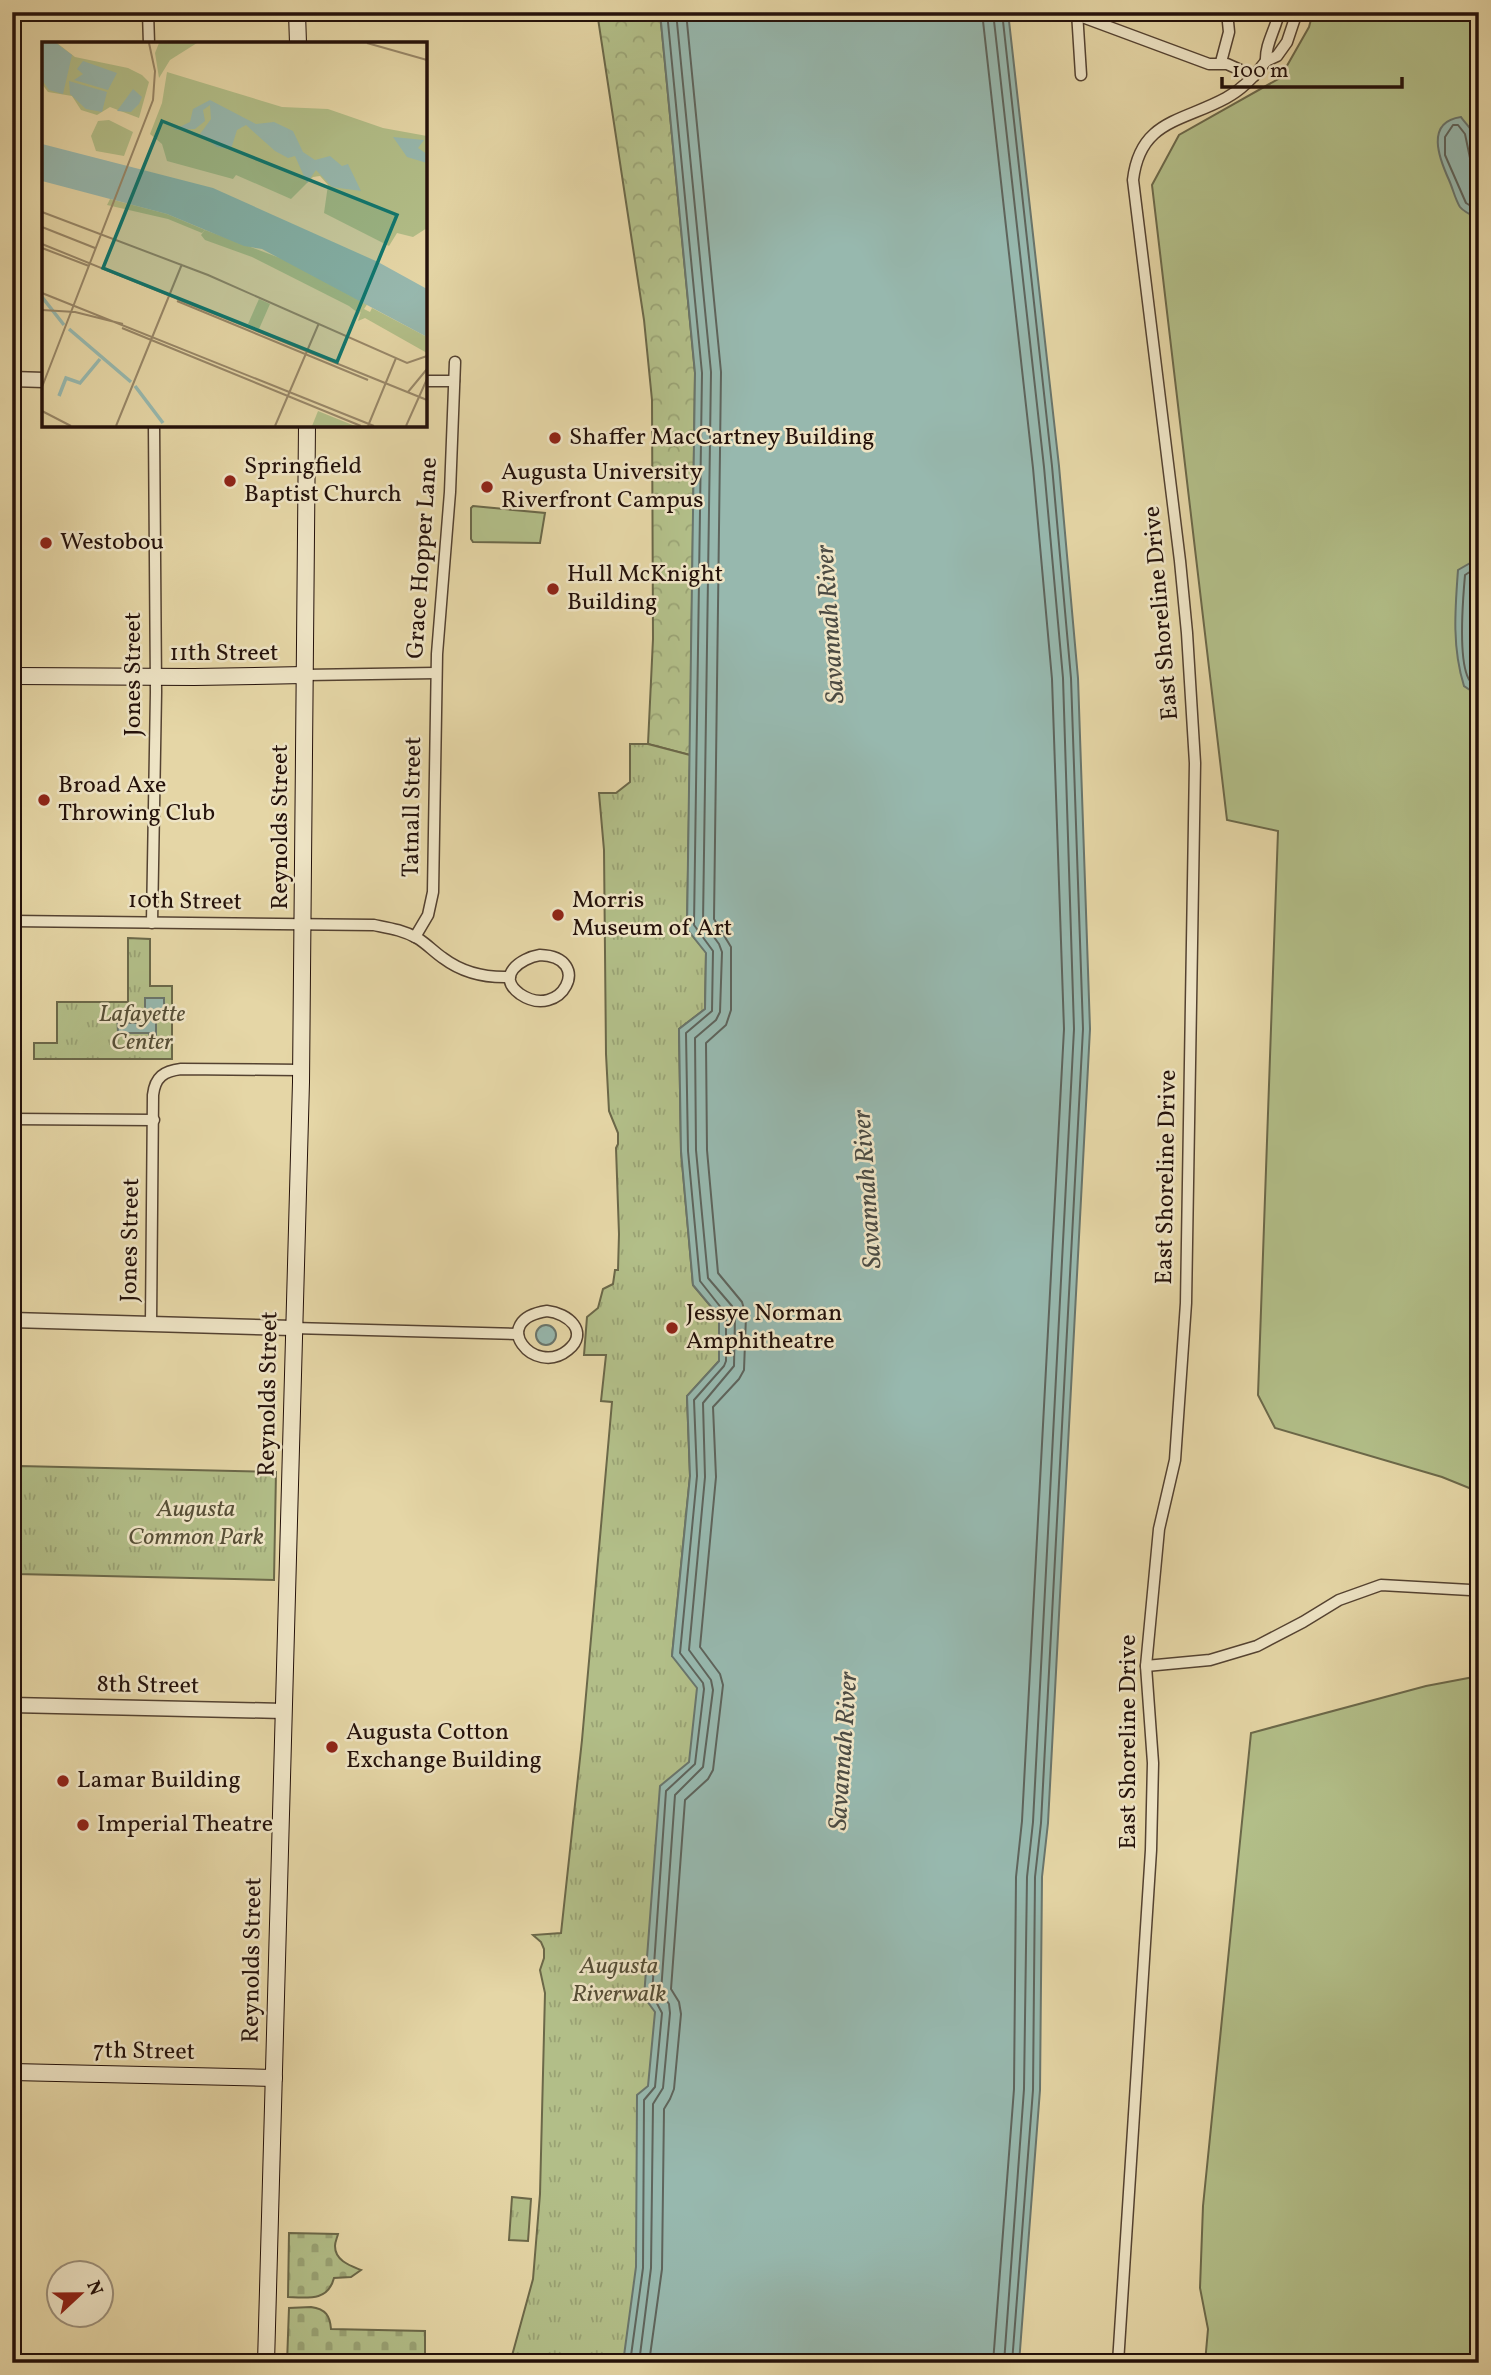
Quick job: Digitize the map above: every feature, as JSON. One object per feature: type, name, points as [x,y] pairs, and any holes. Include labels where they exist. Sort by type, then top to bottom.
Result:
[{"type":"main road","points":[[297,12],[298,42]]},
{"type":"main road","name":"Reynolds Street","points":[[266,2363],[301,1070],[307,427]]},
{"type":"main road","name":"11th Street","points":[[12,676],[305,675]]},
{"type":"main road","name":"7th Street","points":[[12,2072],[274,2078]]},
{"type":"street","points":[[148,12],[149,42]]},
{"type":"street","points":[[1221,62],[1229,32],[1227,12]]},
{"type":"street","points":[[1266,61],[1265,49],[1274,33],[1279,12]]},
{"type":"street","name":"East Shoreline Drive","points":[[1118,2363],[1150,1850],[1153,1763],[1146,1666],[1159,1529],[1175,1460],[1186,1303],[1195,763],[1186,621],[1133,180],[1137,159],[1149,139],[1175,120],[1226,99],[1254,76],[1266,61],[1277,56],[1287,42],[1297,12]]},
{"type":"street","points":[[1081,75],[1077,13],[1209,64],[1221,62],[1254,76]]},
{"type":"street","name":"Grace Hopper Lane","points":[[436,673],[450,492],[455,362]]},
{"type":"street","points":[[12,379],[42,380]]},
{"type":"street","points":[[427,380],[454,381]]},
{"type":"street","name":"Jones Street","points":[[152,923],[156,677],[154,427]]},
{"type":"street","name":"11th Street","points":[[305,675],[436,673]]},
{"type":"street","name":"Tatnall Street","points":[[415,937],[428,915],[433,892],[436,673]]},
{"type":"street","name":"10th Street","points":[[12,921],[374,925],[415,937],[460,969],[481,976],[510,977]]},
{"type":"street","points":[[540,954],[560,960],[567,968],[570,978],[567,988],[559,995],[540,1000],[525,997],[516,991],[510,977],[514,967],[521,961],[540,954]]},
{"type":"street","name":"Jones Street","points":[[151,1323],[154,1087],[160,1076],[181,1069],[301,1070]]},
{"type":"street","points":[[12,1119],[154,1120]]},
{"type":"street","points":[[547,1311],[567,1317],[577,1335],[574,1344],[566,1352],[547,1357],[523,1348],[517,1334],[520,1324],[528,1317],[547,1311]]},
{"type":"street","points":[[12,1320],[517,1334]]},
{"type":"street","points":[[1146,1666],[1210,1660],[1257,1646],[1339,1600],[1381,1585],[1470,1590]]},
{"type":"street","name":"8th Street","points":[[12,1705],[283,1711]]},
{"type":"green space","points":[[597,12],[660,12],[695,373],[690,755],[648,744],[653,639],[652,400],[644,320]]},
{"type":"green space","points":[[1313,12],[1479,12],[1479,1492],[1442,1477],[1275,1428],[1258,1395],[1278,831],[1227,820],[1152,185],[1179,135],[1280,78],[1309,27]]},
{"type":"green space","points":[[473,506],[545,513],[540,543],[473,542]]},
{"type":"green space","name":"Augusta Riverwalk","points":[[630,744],[648,744],[690,755],[687,929],[706,952],[705,1009],[679,1029],[681,1151],[693,1285],[719,1316],[719,1361],[687,1396],[690,1476],[672,1656],[715,1671],[668,2363],[510,2363],[533,2279],[540,2194],[545,1993],[540,1970],[544,1949],[533,1935],[561,1933],[582,1740],[612,1402],[601,1401],[606,1355],[584,1355],[587,1317],[598,1308],[603,1289],[613,1284],[615,1270],[618,1270],[619,1234],[616,1148],[618,1133],[609,1111],[606,1054],[604,850],[599,793],[616,793],[630,782]]},
{"type":"green space","name":"Lafayette Center","points":[[128,938],[150,939],[150,986],[172,986],[172,1059],[34,1059],[34,1043],[57,1043],[57,1002],[128,1002]]},
{"type":"green space","name":"Augusta Common Park","points":[[19,1466],[276,1472],[274,1580],[17,1574]]},
{"type":"green space","points":[[1479,1676],[1479,2363],[1205,2363],[1208,2329],[1200,2288],[1203,2206],[1251,1733],[1426,1686]]},
{"type":"green space","points":[[512,2197],[531,2199],[528,2241],[509,2240]]},
{"type":"green space","points":[[289,2233],[338,2234],[335,2246],[338,2256],[361,2270],[351,2277],[334,2278],[327,2291],[317,2297],[288,2297]]},
{"type":"green space","points":[[311,2307],[326,2314],[331,2329],[425,2331],[425,2363],[287,2363],[289,2308]]},
{"type":"water","name":"Savannah River","points":[[660,12],[1008,12],[1059,466],[1078,678],[1090,1029],[1048,1823],[1042,1877],[1040,2090],[1019,2363],[623,2363],[636,2267],[637,2095],[648,2086],[655,2012],[644,1997],[660,1786],[689,1762],[697,1688],[672,1656],[690,1476],[687,1396],[719,1361],[719,1316],[693,1285],[681,1151],[679,1029],[705,1009],[706,953],[687,929],[695,373]]},
{"type":"water","points":[[1461,117],[1471,130],[1479,169],[1479,219],[1460,207],[1439,152],[1439,133],[1443,126],[1450,120]]},
{"type":"water","points":[[1479,558],[1479,696],[1464,686],[1455,629],[1458,570]]},
{"type":"water","points":[[145,998],[164,998],[164,1012],[156,1012],[156,1045],[150,1044],[149,1033],[118,1033],[117,1010],[127,1010],[127,1023],[145,1023]]},
{"type":"water","points":[[546,1325],[553,1328],[556,1335],[553,1342],[546,1345],[539,1342],[536,1335],[539,1328]]},
{"type":"place","name":"Shaffer MacCartney Building","points":[[555,438]]},
{"type":"place","name":"Springfield Baptist Church","points":[[230,481]]},
{"type":"place","name":"Augusta University Riverfront Campus","points":[[487,487]]},
{"type":"place","name":"Westobou","points":[[46,543]]},
{"type":"place","name":"Hull McKnight Building","points":[[553,589]]},
{"type":"place","name":"Broad Axe Throwing Club","points":[[44,800]]},
{"type":"place","name":"Morris Museum of Art","points":[[558,915]]},
{"type":"place","name":"Jessye Norman Amphitheatre","points":[[672,1328]]},
{"type":"place","name":"Augusta Cotton Exchange Building","points":[[332,1747]]},
{"type":"place","name":"Lamar Building","points":[[63,1781]]},
{"type":"place","name":"Imperial Theatre","points":[[83,1825]]}]
